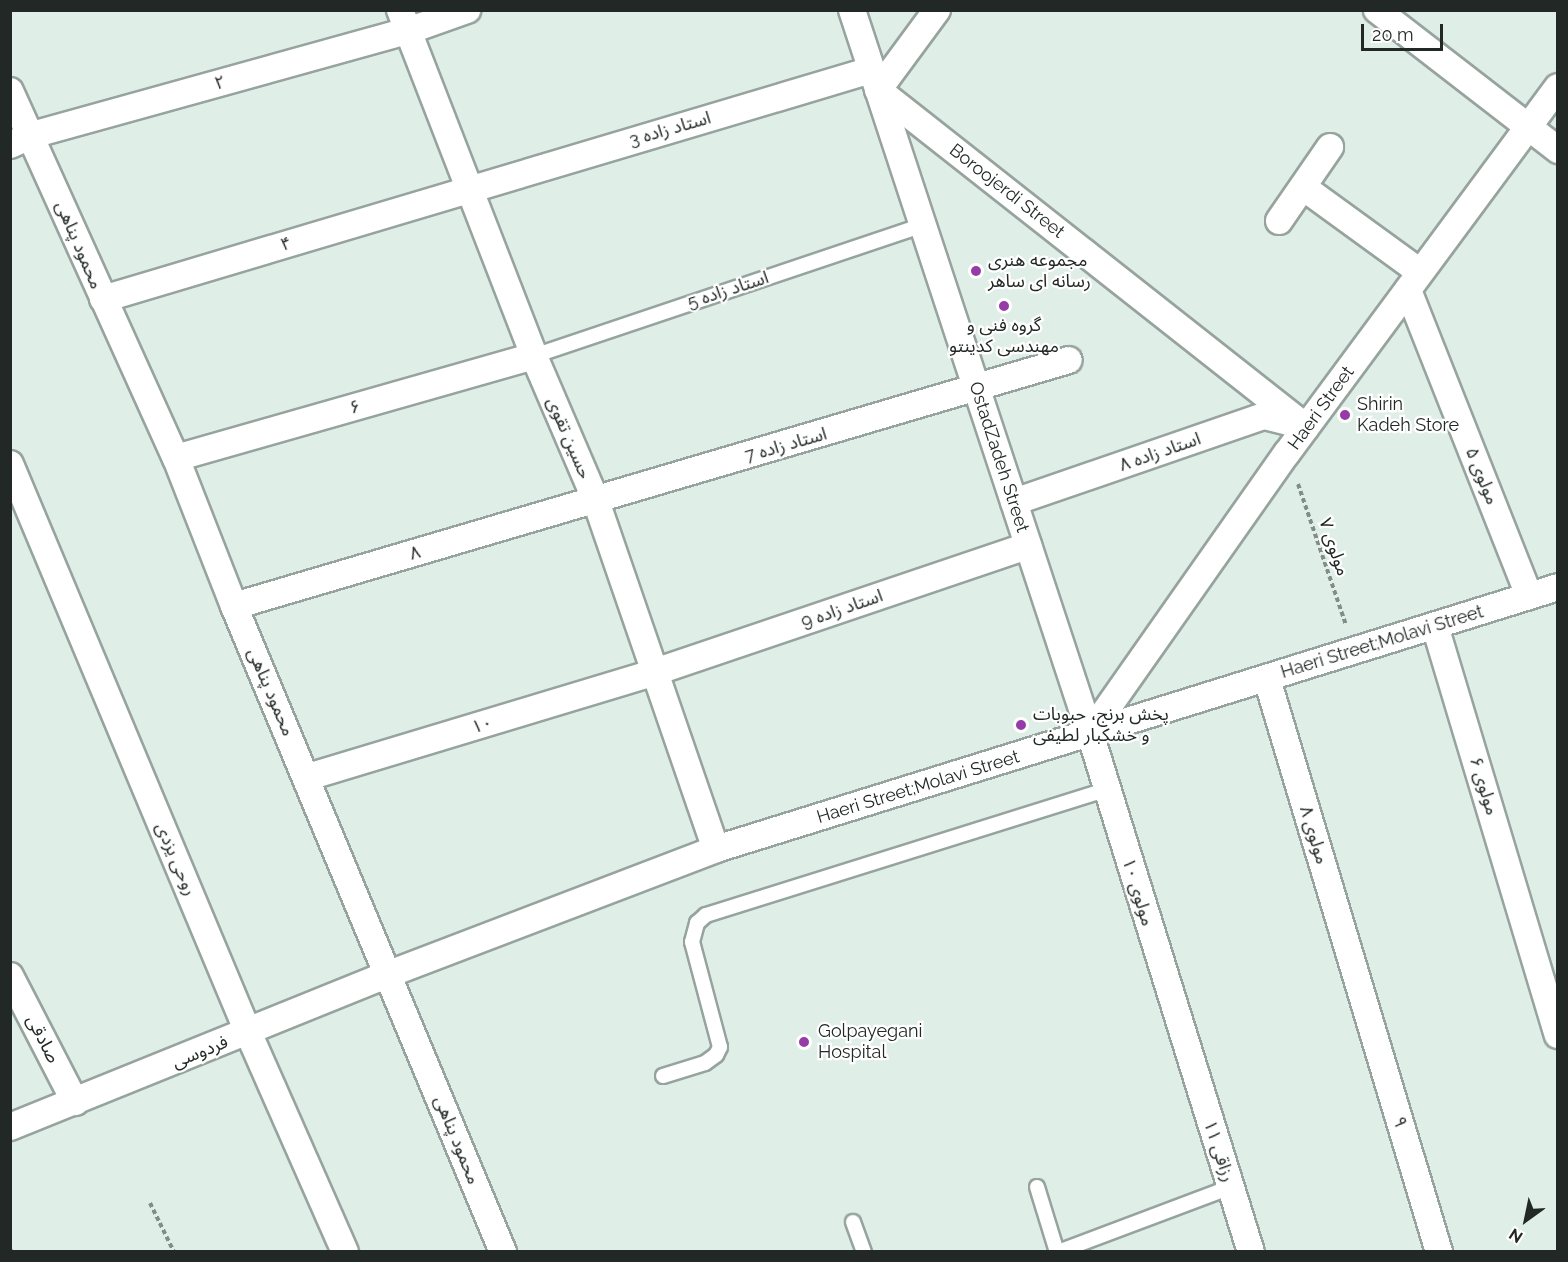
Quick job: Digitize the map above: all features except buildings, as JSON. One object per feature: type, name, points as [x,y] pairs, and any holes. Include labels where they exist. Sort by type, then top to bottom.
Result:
[{"type":"street","name":"۲","points":[[21,140],[404,21],[467,10]]},
{"type":"street","name":"OstadZadeh Street","points":[[852,10],[1090,733]]},
{"type":"street","points":[[875,80],[937,10]]},
{"type":"street","points":[[1377,10],[1557,150]]},
{"type":"street","name":"حسین تقوی","points":[[404,21],[534,356],[596,501],[716,849]]},
{"type":"street","name":"استاد زاده 3","points":[[468,188],[875,80]]},
{"type":"street","name":"Boroojerdi Street","points":[[875,80],[1306,427]]},
{"type":"street","name":"Haeri Street","points":[[1090,733],[1287,453],[1557,87]]},
{"type":"street","name":"محمود پناهی","points":[[10,91],[21,140],[103,299],[176,458],[234,606],[308,777],[389,974],[495,1249]]},
{"type":"street","points":[[1279,221],[1330,147]]},
{"type":"street","points":[[1302,187],[1414,281]]},
{"type":"street","name":"۴","points":[[103,299],[468,188]]},
{"type":"street","name":"مولوی ۵","points":[[1414,281],[1529,596]]},
{"type":"street","name":"۶","points":[[176,458],[534,356]]},
{"type":"street","name":"استاد زاده 7","points":[[596,501],[977,390],[1069,360]]},
{"type":"street","name":"استاد زاده ۸","points":[[1014,502],[1264,416],[1306,427]]},
{"type":"street","name":"روحی یزدی","points":[[10,464],[248,1032],[345,1251]]},
{"type":"street","name":"۸","points":[[234,606],[596,501]]},
{"type":"street","name":"استاد زاده 9","points":[[655,672],[1028,546]]},
{"type":"street","name":"Haeri Street;Molavi Street","points":[[389,974],[716,849],[1557,587]]},
{"type":"street","name":"مولوی ۶","points":[[1435,626],[1533,946],[1557,1035]]},
{"type":"street","name":"۱۰","points":[[308,777],[655,672]]},
{"type":"street","name":"مولوی ۸","points":[[1266,679],[1361,992]]},
{"type":"street","name":"مولوی ۱۰","points":[[1090,733],[1187,1051]]},
{"type":"street","name":"فردوسی","points":[[10,1127],[389,974]]},
{"type":"street","name":"صادقی","points":[[10,976],[75,1102]]},
{"type":"street","name":"۹","points":[[1361,992],[1438,1251]]},
{"type":"street","name":"رزاقی ۱۱","points":[[1187,1051],[1251,1251]]},
{"type":"lane","name":"استاد زاده 5","points":[[534,356],[923,225]]},
{"type":"lane","points":[[663,1076],[705,1063],[716,1055],[720,1047],[692,942],[697,923],[706,915],[1107,789]]},
{"type":"lane","points":[[1037,1187],[1058,1251],[1231,1188]]},
{"type":"lane","points":[[854,1221],[864,1251]]},
{"type":"path","name":"مولوی ۷","points":[[1287,453],[1355,651]]},
{"type":"path","points":[[150,1203],[174,1251]]},
{"type":"place","name":"مجموعه هنری رسانه ای ساهر","points":[[976,271]]},
{"type":"place","name":"گروه فنی و مهندسی کدینتو","points":[[1004,306]]},
{"type":"place","name":"Shirin Kadeh Store","points":[[1345,415]]},
{"type":"place","name":"پخش برنج، حبوبات و خشکبار لطیفی","points":[[1021,725]]},
{"type":"place","name":"Golpayegani Hospital","points":[[804,1042]]}]
